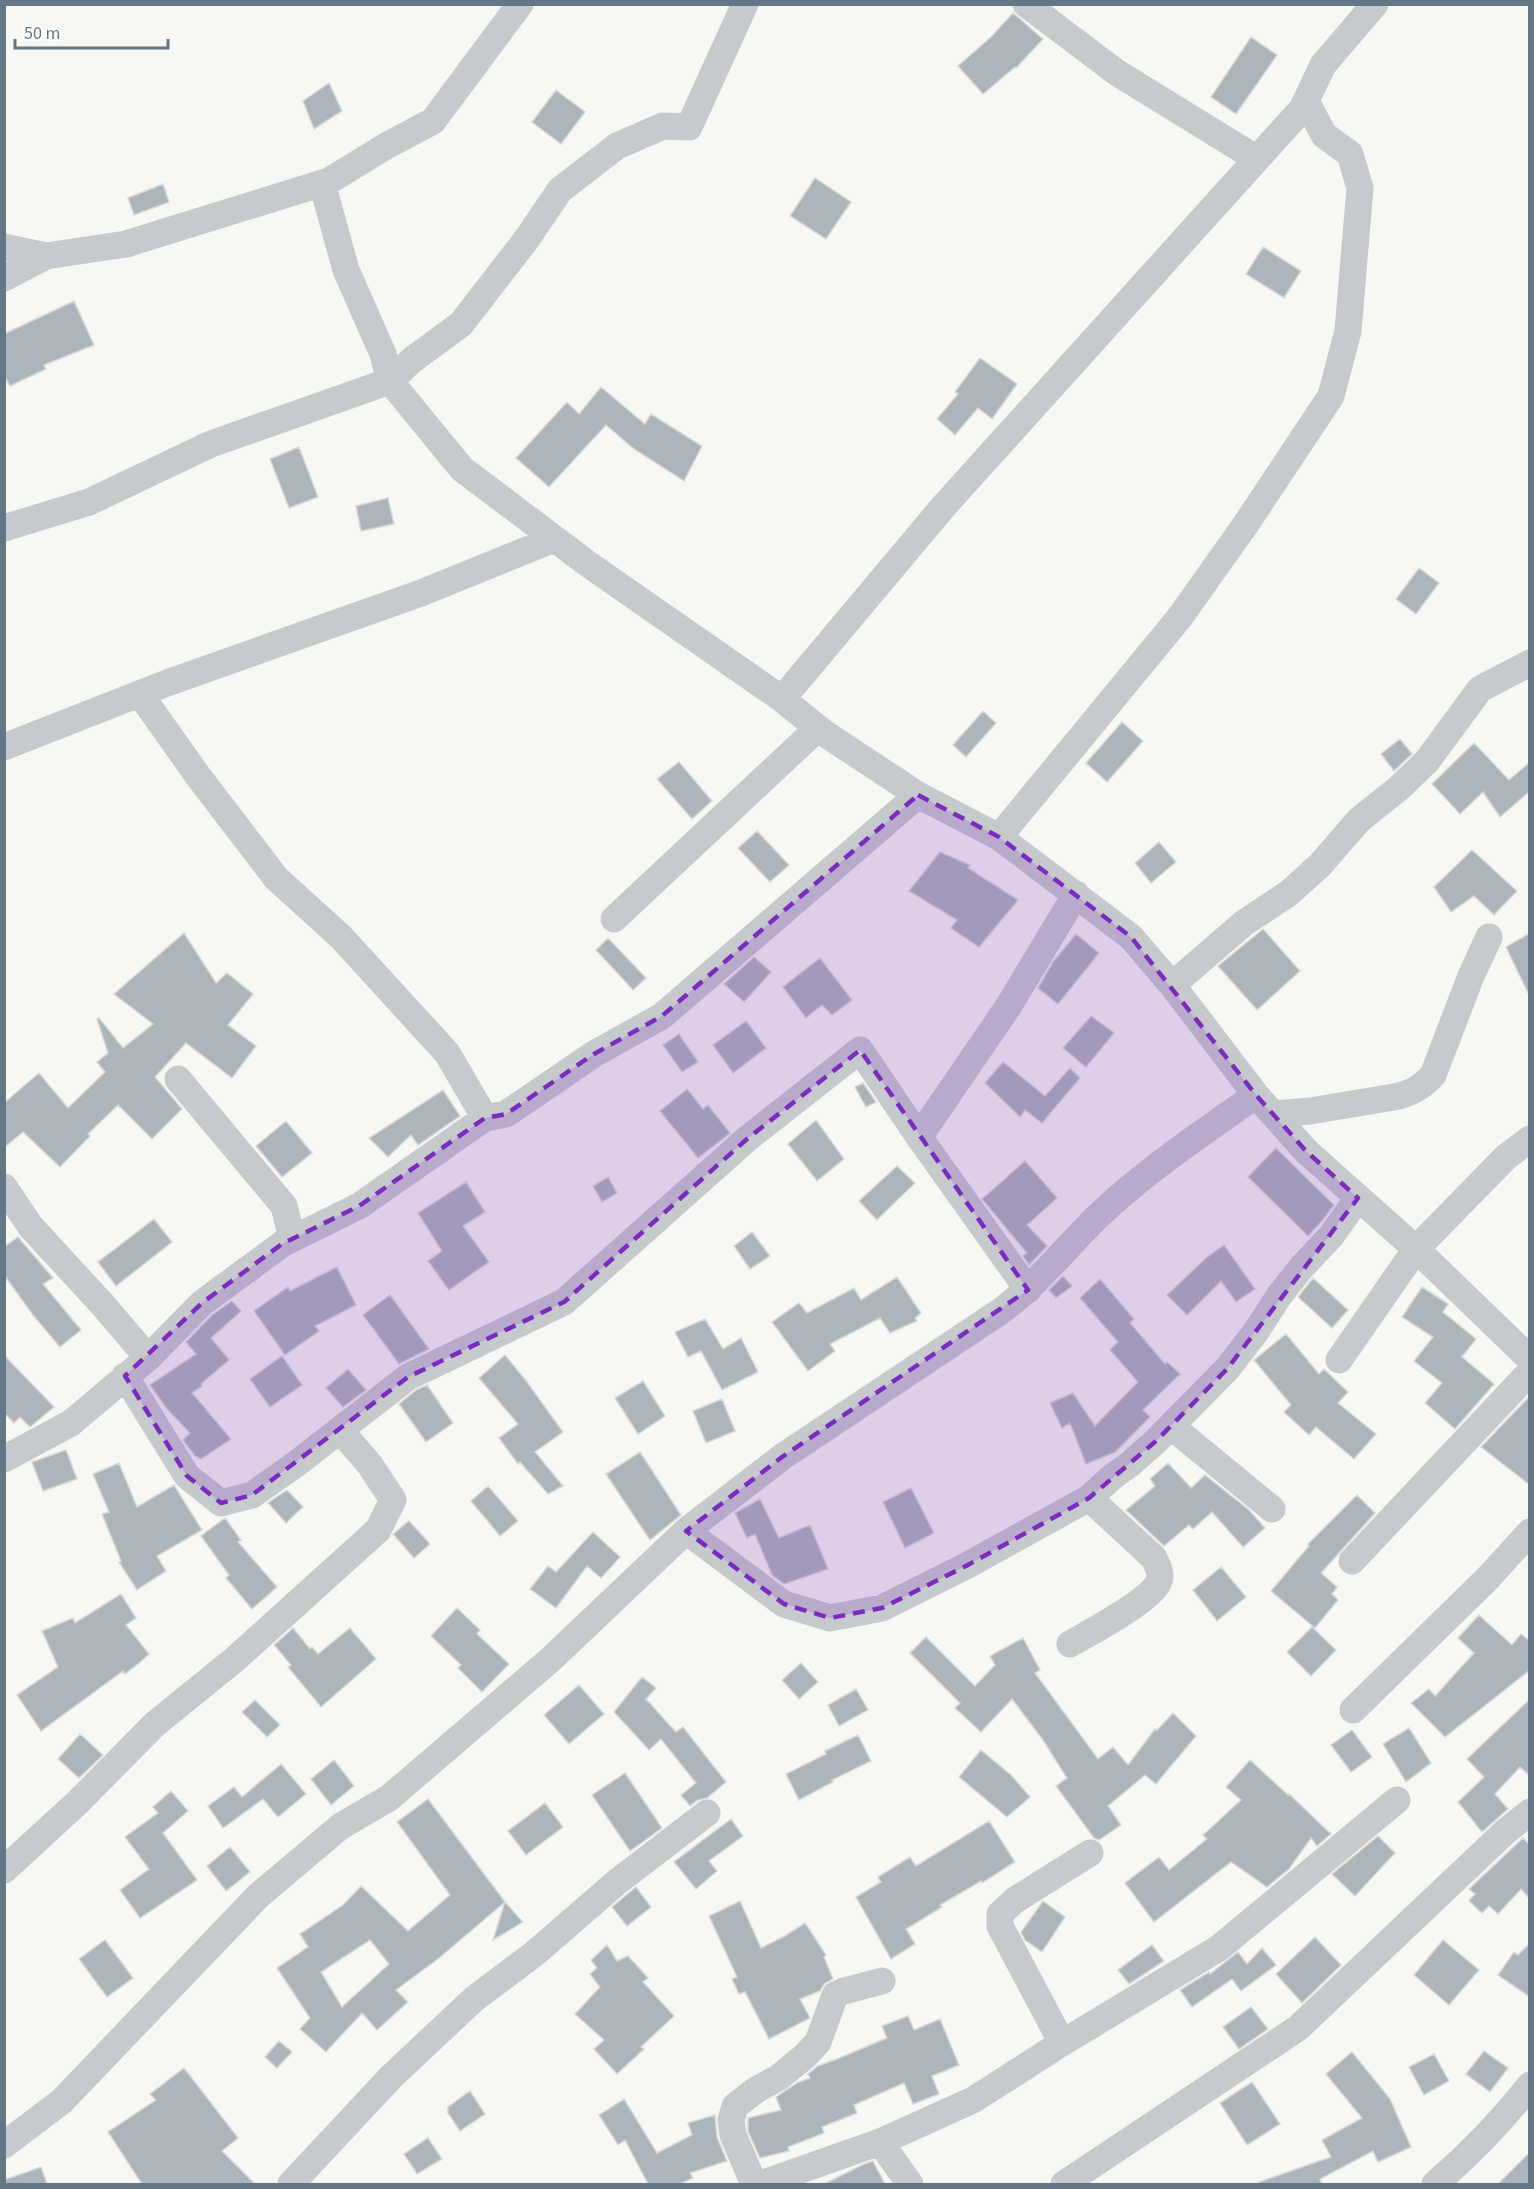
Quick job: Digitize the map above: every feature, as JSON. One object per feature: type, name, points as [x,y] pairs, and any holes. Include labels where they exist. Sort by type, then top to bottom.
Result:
[{"type":"street","points":[[4,278],[46,256],[126,244],[322,183],[433,121],[520,4]]},
{"type":"street","points":[[4,528],[89,502],[211,444],[390,381],[412,360],[461,324],[526,240],[560,190],[617,146],[663,126],[689,127],[745,4]]},
{"type":"street","points":[[1026,4],[1116,72],[1257,159]]},
{"type":"street","points":[[782,699],[943,507],[1302,109],[1323,65],[1375,4]]},
{"type":"street","points":[[999,837],[1180,617],[1246,524],[1331,396],[1348,331],[1360,188],[1350,153],[1324,135],[1306,100]]},
{"type":"street","points":[[322,183],[346,270],[383,354],[390,381],[462,469],[588,564],[782,699],[818,728],[918,795],[999,837],[1131,937],[1172,985],[1265,1105],[1306,1151],[1416,1249],[1530,1359]]},
{"type":"street","points":[[4,247],[46,256]]},
{"type":"street","points":[[4,747],[140,694],[421,593],[554,538]]},
{"type":"street","points":[[1172,985],[1244,923],[1289,893],[1320,865],[1359,820],[1400,788],[1428,762],[1480,689],[1530,663]]},
{"type":"street","points":[[140,694],[198,776],[276,878],[341,937],[447,1053],[485,1118]]},
{"type":"street","points":[[614,919],[818,728]]},
{"type":"street","points":[[4,1459],[71,1423],[148,1358],[202,1303],[282,1244],[359,1206],[485,1118],[506,1114],[594,1054],[662,1016],[918,795]]},
{"type":"street","points":[[919,1137],[1008,1007],[1076,894]]},
{"type":"street","points":[[4,2145],[62,2101],[258,1896],[341,1827],[388,1798],[550,1660],[686,1531],[782,1457],[1001,1311],[1028,1290],[1096,1218],[1157,1165],[1265,1105],[1310,1111],[1400,1096],[1422,1087],[1433,1075],[1471,976],[1489,937]]},
{"type":"street","points":[[125,1376],[187,1476],[221,1503],[252,1495],[408,1377],[564,1302],[747,1139],[860,1050],[1028,1290]]},
{"type":"street","points":[[178,1079],[284,1206],[292,1239]]},
{"type":"street","points":[[1340,1359],[1416,1249],[1506,1157],[1530,1139]]},
{"type":"street","points":[[6,1192],[31,1227],[148,1358]]},
{"type":"street","points":[[686,1531],[784,1604],[830,1618],[882,1608],[966,1566],[1089,1498],[1110,1478],[1148,1449],[1227,1369],[1255,1333],[1279,1296],[1330,1236],[1358,1198]]},
{"type":"street","points":[[1352,1561],[1530,1372]]},
{"type":"street","points":[[1171,1426],[1272,1509]]},
{"type":"street","points":[[4,1870],[77,1803],[155,1725],[234,1660],[378,1530],[393,1500],[370,1465],[340,1430]]},
{"type":"street","points":[[1070,1644],[1148,1595],[1159,1581],[1160,1572],[1154,1558],[1089,1498]]},
{"type":"street","points":[[1353,1710],[1486,1579],[1530,1532]]},
{"type":"street","points":[[761,2184],[880,2142],[973,2100],[1219,1948],[1397,1800]]},
{"type":"street","points":[[1064,2184],[1298,2028],[1505,1832],[1530,1812]]},
{"type":"street","points":[[291,2184],[391,2077],[474,1999],[534,1954],[617,1882],[706,1813]]},
{"type":"street","points":[[1062,2043],[1000,1926],[1000,1914],[1015,1900],[1090,1853]]},
{"type":"street","points":[[754,2184],[733,2135],[731,2120],[735,2106],[756,2090],[778,2078],[818,2042],[836,1995],[844,1990],[882,1981]]},
{"type":"street","points":[[1435,2184],[1466,2158],[1530,2085]]},
{"type":"street","points":[[880,2142],[910,2184]]},
{"type":"highlighted area","points":[[918,795],[999,837],[1131,937],[1256,1095],[1306,1151],[1358,1198],[1227,1369],[1156,1441],[1089,1498],[966,1566],[882,1608],[830,1618],[784,1604],[686,1531],[782,1457],[1028,1290],[860,1050],[747,1139],[564,1302],[408,1377],[252,1495],[221,1503],[187,1476],[125,1376],[202,1303],[282,1244],[359,1206],[485,1118],[506,1114],[594,1054],[662,1016]]},
{"type":"building","points":[[1013,13],[1043,39],[1016,68],[983,94],[958,66],[991,37]]},
{"type":"building","points":[[1251,37],[1277,55],[1236,114],[1211,97]]},
{"type":"building","points":[[329,83],[342,111],[314,129],[303,101]]},
{"type":"building","points":[[556,90],[585,112],[561,144],[532,122]]},
{"type":"building","points":[[815,178],[851,202],[826,239],[790,216]]},
{"type":"building","points":[[163,184],[169,202],[134,215],[128,198]]},
{"type":"building","points":[[1263,247],[1301,271],[1284,298],[1246,274]]},
{"type":"building","points":[[74,301],[94,345],[44,365],[46,369],[10,386],[4,375],[4,334]]},
{"type":"building","points":[[980,358],[1017,384],[992,419],[978,408],[955,435],[937,419],[958,394],[955,392]]},
{"type":"building","points":[[601,387],[645,424],[651,414],[702,446],[684,481],[634,449],[606,425],[549,487],[516,458],[567,402],[579,414]]},
{"type":"building","points":[[299,447],[318,497],[289,508],[270,459]]},
{"type":"building","points":[[388,498],[394,524],[361,531],[356,506]]},
{"type":"building","points":[[1419,568],[1439,583],[1416,614],[1396,599]]},
{"type":"building","points":[[983,711],[996,723],[966,757],[953,745]]},
{"type":"building","points":[[1122,722],[1143,741],[1107,782],[1086,763]]},
{"type":"building","points":[[1400,739],[1412,754],[1394,771],[1381,754]]},
{"type":"building","points":[[1474,743],[1509,780],[1530,762],[1530,791],[1500,817],[1483,792],[1460,814],[1432,784]]},
{"type":"building","points":[[679,762],[712,801],[692,819],[657,779]]},
{"type":"building","points":[[757,831],[789,865],[770,882],[738,848]]},
{"type":"building","points":[[1159,842],[1176,862],[1151,883],[1135,863]]},
{"type":"building","points":[[1472,850],[1517,891],[1494,915],[1474,896],[1451,912],[1434,887]]},
{"type":"building","points":[[940,852],[970,865],[968,868],[1018,900],[979,947],[951,928],[957,920],[909,891]]},
{"type":"building","points":[[1263,929],[1300,971],[1257,1010],[1218,966]]},
{"type":"building","points":[[184,933],[216,983],[227,973],[253,994],[228,1025],[256,1046],[232,1078],[186,1043],[155,1077],[182,1109],[152,1139],[118,1105],[88,1134],[90,1136],[60,1167],[23,1132],[4,1148],[4,1103],[39,1073],[68,1108],[105,1072],[97,1062],[108,1053],[97,1019],[99,1018],[123,1048],[153,1024],[114,994]]},
{"type":"building","points":[[1530,933],[1530,997],[1506,947]]},
{"type":"building","points":[[1076,934],[1099,953],[1058,1004],[1038,988],[1053,962]]},
{"type":"building","points":[[608,938],[646,978],[633,990],[596,950]]},
{"type":"building","points":[[754,957],[771,972],[744,1002],[724,984]]},
{"type":"building","points":[[820,958],[852,1000],[832,1015],[822,1005],[806,1018],[783,987]]},
{"type":"building","points":[[1091,1016],[1114,1033],[1086,1067],[1063,1048]]},
{"type":"building","points":[[746,1021],[766,1048],[733,1073],[713,1045]]},
{"type":"building","points":[[679,1034],[698,1062],[682,1072],[663,1045]]},
{"type":"building","points":[[1003,1062],[1045,1096],[1070,1068],[1080,1078],[1042,1123],[1025,1110],[1020,1117],[985,1083]]},
{"type":"building","points":[[863,1083],[876,1102],[866,1107],[855,1087]]},
{"type":"building","points":[[687,1089],[703,1109],[708,1105],[730,1133],[698,1158],[660,1111]]},
{"type":"building","points":[[443,1090],[460,1116],[418,1145],[411,1135],[388,1157],[369,1138]]},
{"type":"building","points":[[816,1120],[844,1159],[817,1181],[788,1144]]},
{"type":"building","points":[[286,1121],[312,1153],[282,1177],[256,1146]]},
{"type":"building","points":[[1276,1148],[1334,1205],[1308,1236],[1248,1177]]},
{"type":"building","points":[[1025,1161],[1057,1198],[1027,1225],[1047,1246],[1029,1265],[1023,1256],[1027,1253],[982,1199]]},
{"type":"building","points":[[897,1166],[915,1183],[877,1220],[859,1201]]},
{"type":"building","points":[[608,1177],[617,1193],[602,1202],[593,1186]]},
{"type":"building","points":[[466,1182],[485,1212],[463,1226],[489,1262],[449,1290],[428,1261],[442,1251],[418,1213]]},
{"type":"building","points":[[154,1219],[172,1242],[116,1286],[98,1262]]},
{"type":"building","points":[[752,1232],[770,1256],[750,1269],[734,1246]]},
{"type":"building","points":[[18,1237],[53,1278],[43,1284],[81,1330],[60,1347],[4,1275],[4,1247]]},
{"type":"building","points":[[1224,1245],[1255,1289],[1236,1302],[1221,1281],[1187,1315],[1167,1295],[1206,1258]]},
{"type":"building","points":[[337,1267],[356,1305],[315,1326],[319,1331],[285,1355],[254,1311],[288,1287],[290,1291]]},
{"type":"building","points":[[1063,1276],[1072,1286],[1056,1298],[1049,1290]]},
{"type":"building","points":[[897,1277],[921,1313],[915,1318],[917,1321],[890,1333],[880,1318],[830,1344],[835,1351],[808,1371],[772,1322],[799,1303],[807,1313],[854,1288],[861,1300]]},
{"type":"building","points":[[1313,1278],[1348,1310],[1332,1328],[1298,1297]]},
{"type":"building","points":[[1100,1279],[1134,1319],[1130,1323],[1165,1364],[1167,1362],[1180,1374],[1143,1410],[1150,1417],[1115,1452],[1086,1464],[1070,1423],[1062,1428],[1050,1403],[1073,1393],[1095,1426],[1138,1382],[1110,1350],[1118,1342],[1080,1298]]},
{"type":"building","points":[[1422,1287],[1448,1304],[1443,1312],[1476,1339],[1462,1357],[1494,1384],[1455,1429],[1425,1403],[1442,1383],[1414,1361],[1433,1337],[1402,1317]]},
{"type":"building","points":[[390,1295],[429,1349],[399,1364],[363,1315]]},
{"type":"building","points":[[232,1301],[241,1311],[211,1338],[229,1360],[192,1393],[231,1439],[201,1459],[195,1456],[183,1440],[190,1433],[167,1409],[150,1385],[196,1354],[186,1342],[212,1315]]},
{"type":"building","points":[[705,1319],[723,1349],[741,1338],[758,1372],[722,1390],[701,1351],[688,1357],[675,1332]]},
{"type":"building","points":[[1286,1334],[1319,1374],[1324,1369],[1348,1392],[1338,1403],[1376,1434],[1354,1459],[1316,1427],[1309,1435],[1284,1412],[1291,1405],[1254,1360]]},
{"type":"building","points":[[4,1355],[54,1407],[30,1427],[20,1417],[14,1423],[4,1413]]},
{"type":"building","points":[[505,1355],[563,1432],[535,1452],[563,1486],[548,1494],[520,1462],[518,1464],[499,1438],[518,1424],[479,1378]]},
{"type":"building","points":[[282,1356],[302,1385],[270,1407],[250,1379]]},
{"type":"building","points":[[348,1369],[366,1390],[343,1407],[326,1388]]},
{"type":"building","points":[[643,1381],[665,1416],[638,1434],[615,1398]]},
{"type":"building","points":[[427,1385],[453,1423],[426,1442],[399,1404],[416,1390]]},
{"type":"building","points":[[1530,1396],[1530,1485],[1481,1447]]},
{"type":"building","points":[[722,1399],[735,1431],[706,1443],[693,1411]]},
{"type":"building","points":[[66,1450],[77,1479],[43,1491],[32,1462]]},
{"type":"building","points":[[640,1452],[681,1515],[650,1540],[606,1474]]},
{"type":"building","points":[[119,1463],[137,1507],[174,1485],[202,1530],[157,1556],[166,1571],[137,1590],[119,1562],[121,1561],[102,1514],[109,1512],[93,1474]]},
{"type":"building","points":[[1168,1463],[1191,1488],[1205,1475],[1249,1510],[1265,1528],[1243,1547],[1212,1512],[1193,1529],[1189,1525],[1164,1546],[1126,1510],[1155,1486],[1150,1479]]},
{"type":"building","points":[[488,1486],[518,1521],[500,1536],[471,1501]]},
{"type":"building","points":[[911,1488],[934,1533],[905,1548],[883,1502]]},
{"type":"building","points":[[287,1490],[303,1507],[286,1523],[268,1503]]},
{"type":"building","points":[[1357,1495],[1375,1513],[1321,1573],[1337,1587],[1332,1594],[1338,1600],[1315,1628],[1271,1591],[1309,1546],[1308,1544]]},
{"type":"building","points":[[760,1499],[779,1538],[810,1525],[828,1569],[784,1584],[772,1575],[755,1534],[747,1538],[735,1513]]},
{"type":"building","points":[[225,1518],[241,1540],[238,1542],[277,1587],[252,1609],[226,1578],[229,1575],[201,1536]]},
{"type":"building","points":[[409,1521],[430,1544],[414,1558],[393,1534]]},
{"type":"building","points":[[593,1532],[620,1557],[601,1578],[587,1566],[556,1608],[530,1589],[548,1566],[556,1572]]},
{"type":"building","points":[[1221,1567],[1246,1597],[1217,1621],[1193,1590]]},
{"type":"building","points":[[121,1594],[136,1618],[126,1625],[149,1654],[125,1674],[123,1671],[41,1731],[17,1695],[58,1667],[42,1631],[73,1618],[75,1623]]},
{"type":"building","points":[[457,1608],[480,1630],[477,1634],[509,1664],[482,1692],[458,1668],[461,1665],[431,1636]]},
{"type":"building","points":[[1479,1615],[1512,1645],[1521,1634],[1530,1641],[1530,1670],[1445,1737],[1411,1703],[1429,1689],[1435,1696],[1474,1653],[1458,1638]]},
{"type":"building","points":[[1312,1627],[1336,1650],[1311,1676],[1287,1652]]},
{"type":"building","points":[[293,1628],[310,1649],[312,1647],[318,1654],[350,1628],[376,1659],[321,1707],[288,1667],[291,1665],[274,1645]]},
{"type":"building","points":[[926,1637],[975,1686],[995,1665],[990,1656],[1023,1638],[1040,1670],[1035,1673],[1098,1759],[1113,1747],[1128,1765],[1155,1729],[1157,1730],[1173,1713],[1196,1736],[1156,1784],[1145,1775],[1108,1806],[1121,1825],[1099,1840],[1094,1838],[1056,1786],[1067,1778],[1043,1740],[1012,1699],[981,1732],[955,1708],[960,1703],[910,1653]]},
{"type":"building","points":[[801,1663],[818,1682],[799,1699],[782,1680]]},
{"type":"building","points":[[642,1677],[656,1688],[646,1699],[676,1732],[683,1727],[726,1782],[707,1798],[698,1800],[690,1806],[681,1795],[696,1783],[661,1739],[649,1750],[614,1712]]},
{"type":"building","points":[[579,1685],[604,1714],[569,1744],[544,1715]]},
{"type":"building","points":[[856,1689],[868,1710],[839,1726],[828,1705]]},
{"type":"building","points":[[1530,1699],[1530,1776],[1520,1767],[1495,1794],[1508,1809],[1482,1832],[1458,1802],[1484,1777],[1467,1759]]},
{"type":"building","points":[[255,1700],[280,1725],[267,1737],[242,1712]]},
{"type":"building","points":[[1409,1728],[1431,1763],[1406,1782],[1383,1744]]},
{"type":"building","points":[[1352,1730],[1372,1757],[1351,1772],[1331,1745]]},
{"type":"building","points":[[80,1734],[103,1755],[79,1778],[58,1759]]},
{"type":"building","points":[[858,1735],[871,1761],[832,1780],[833,1782],[799,1800],[786,1774]]},
{"type":"building","points":[[981,1750],[1012,1776],[1030,1797],[1007,1817],[959,1777]]},
{"type":"building","points":[[334,1760],[354,1786],[331,1805],[311,1779]]},
{"type":"building","points":[[1250,1760],[1331,1834],[1317,1846],[1311,1838],[1289,1869],[1267,1887],[1231,1862],[1154,1922],[1125,1883],[1159,1857],[1169,1870],[1207,1839],[1203,1835],[1241,1800],[1226,1787]]},
{"type":"building","points":[[281,1764],[306,1794],[278,1817],[263,1799],[223,1828],[208,1806],[234,1787],[242,1797]]},
{"type":"building","points":[[625,1773],[662,1828],[630,1851],[592,1795]]},
{"type":"building","points":[[171,1791],[188,1811],[163,1833],[197,1880],[140,1918],[120,1890],[149,1869],[125,1837],[158,1813],[153,1807]]},
{"type":"building","points":[[428,1799],[505,1902],[439,1958],[396,1990],[408,2002],[377,2030],[362,2013],[326,2052],[300,2029],[310,2018],[277,1968],[308,1947],[300,1934],[343,1905],[361,1886],[408,1931],[450,1895],[397,1822]],"holes":[[[370,1940],[389,1964],[342,2007],[321,1972]]]},
{"type":"building","points":[[545,1803],[563,1827],[526,1855],[508,1831]]},
{"type":"building","points":[[731,1819],[743,1836],[709,1861],[717,1871],[696,1889],[674,1862]]},
{"type":"building","points":[[989,1821],[1015,1862],[982,1883],[981,1881],[940,1905],[942,1907],[906,1929],[915,1944],[891,1959],[856,1897],[881,1882],[878,1877],[910,1857],[916,1866]]},
{"type":"building","points":[[1378,1836],[1395,1853],[1355,1896],[1332,1874]]},
{"type":"building","points":[[1523,1838],[1530,1845],[1530,1899],[1521,1889],[1498,1914],[1489,1906],[1482,1913],[1469,1901],[1475,1894],[1469,1889]]},
{"type":"building","points":[[230,1847],[250,1872],[226,1891],[207,1866]]},
{"type":"building","points":[[636,1887],[651,1907],[627,1926],[612,1907]]},
{"type":"building","points":[[740,1901],[761,1948],[805,1923],[826,1955],[824,1957],[833,1979],[824,1984],[820,1991],[800,1999],[810,2018],[769,2039],[745,1992],[739,1994],[732,1979],[737,1977],[709,1916]]},
{"type":"building","points":[[1043,1901],[1065,1917],[1042,1952],[1025,1940],[1021,1932]]},
{"type":"building","points":[[505,1902],[523,1922],[493,1940]]},
{"type":"building","points":[[1315,1937],[1341,1965],[1302,2003],[1276,1974]]},
{"type":"building","points":[[105,1940],[133,1978],[107,1997],[79,1959]]},
{"type":"building","points":[[1443,1940],[1479,1970],[1449,2005],[1414,1975]]},
{"type":"building","points":[[1530,1943],[1530,1997],[1498,1975],[1514,1952],[1518,1955]]},
{"type":"building","points":[[607,1945],[617,1961],[628,1956],[648,1978],[643,1982],[674,2016],[641,2047],[644,2049],[617,2074],[594,2049],[604,2040],[575,2014],[600,1987],[590,1974],[597,1968],[591,1960]]},
{"type":"building","points":[[1152,1945],[1164,1961],[1129,1984],[1118,1970]]},
{"type":"building","points":[[1262,1948],[1276,1965],[1241,1991],[1232,1979],[1192,2007],[1180,1990],[1209,1972],[1210,1974],[1238,1952],[1247,1964]]},
{"type":"building","points":[[1251,2007],[1268,2029],[1239,2049],[1223,2027]]},
{"type":"building","points":[[908,2016],[914,2030],[940,2019],[959,2065],[932,2076],[939,2094],[913,2104],[904,2083],[854,2105],[857,2113],[822,2127],[824,2133],[788,2147],[789,2151],[760,2158],[748,2131],[748,2118],[781,2110],[776,2097],[797,2083],[810,2078],[808,2074],[818,2066],[887,2038],[882,2026]]},
{"type":"building","points":[[279,2041],[292,2052],[277,2068],[265,2057]]},
{"type":"building","points":[[1484,2051],[1508,2068],[1490,2092],[1466,2074]]},
{"type":"building","points":[[1352,2052],[1390,2099],[1411,2147],[1378,2162],[1373,2151],[1320,2179],[1322,2184],[1259,2184],[1259,2182],[1331,2157],[1322,2140],[1362,2118],[1326,2074]]},
{"type":"building","points":[[1434,2054],[1449,2081],[1424,2095],[1409,2067]]},
{"type":"building","points":[[184,2068],[238,2138],[222,2151],[255,2184],[142,2184],[108,2132],[156,2100],[150,2094]]},
{"type":"building","points":[[1252,2082],[1280,2124],[1247,2145],[1220,2103]]},
{"type":"building","points":[[470,2091],[485,2114],[460,2131],[448,2113],[448,2107]]},
{"type":"building","points":[[624,2099],[657,2153],[692,2135],[688,2123],[715,2115],[717,2137],[727,2161],[690,2173],[693,2178],[680,2184],[648,2184],[625,2140],[618,2145],[599,2115]]},
{"type":"building","points":[[428,2138],[442,2159],[417,2174],[404,2154]]},
{"type":"building","points":[[1530,2152],[1530,2184],[1498,2184]]},
{"type":"building","points":[[873,2161],[885,2184],[824,2184],[862,2165]]},
{"type":"building","points":[[41,2167],[47,2184],[4,2184],[4,2180]]}]
